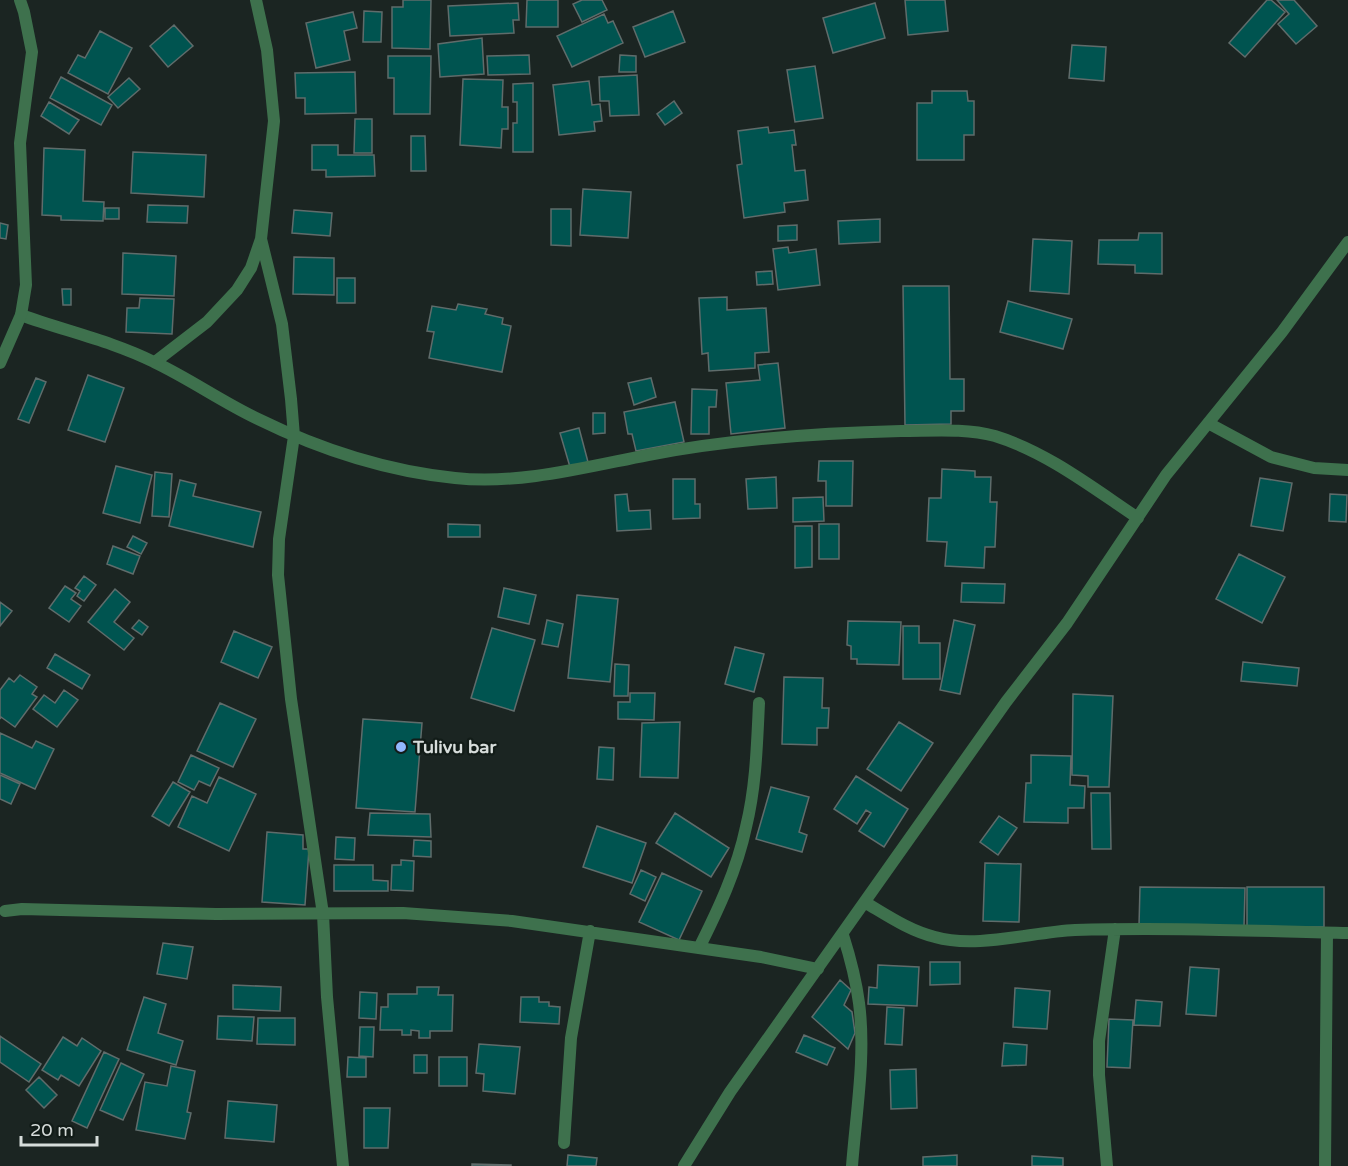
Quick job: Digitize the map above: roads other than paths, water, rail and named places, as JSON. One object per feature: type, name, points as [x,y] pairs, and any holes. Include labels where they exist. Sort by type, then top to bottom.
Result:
[{"type":"street","points":[[0,363],[21,315],[26,285],[20,143],[32,52],[20,0]]},
{"type":"street","points":[[155,362],[207,322],[237,290],[251,268],[261,239],[274,121],[267,50],[256,0]]},
{"type":"street","points":[[261,239],[282,324],[291,399],[294,436],[279,539],[278,575],[291,699],[323,914],[327,998],[343,1166]]},
{"type":"street","points":[[684,1166],[730,1092],[866,903],[1006,702],[1067,623],[1166,475],[1282,332],[1348,242]]},
{"type":"street","points":[[21,315],[108,343],[155,362],[246,414],[294,436],[349,456],[419,474],[493,480],[577,469],[698,445],[823,434],[954,431],[992,436],[1028,448],[1138,518]]},
{"type":"street","points":[[1208,423],[1270,457],[1314,468],[1348,470]]},
{"type":"street","points":[[699,948],[718,910],[746,828],[752,792],[759,703]]},
{"type":"street","points":[[866,903],[899,924],[944,939],[992,940],[1060,931],[1114,929],[1348,933]]},
{"type":"street","points":[[5,911],[22,909],[216,914],[403,913],[512,921],[590,931],[761,957],[818,969]]},
{"type":"street","points":[[1107,1166],[1099,1075],[1099,1041],[1114,929]]},
{"type":"street","points":[[564,1143],[571,1038],[590,931]]},
{"type":"street","points":[[1325,1166],[1326,933]]},
{"type":"street","points":[[843,935],[854,970],[860,1003],[861,1032],[852,1166]]},
{"type":"place","name":"Tulivu bar","points":[[401,747]]}]
